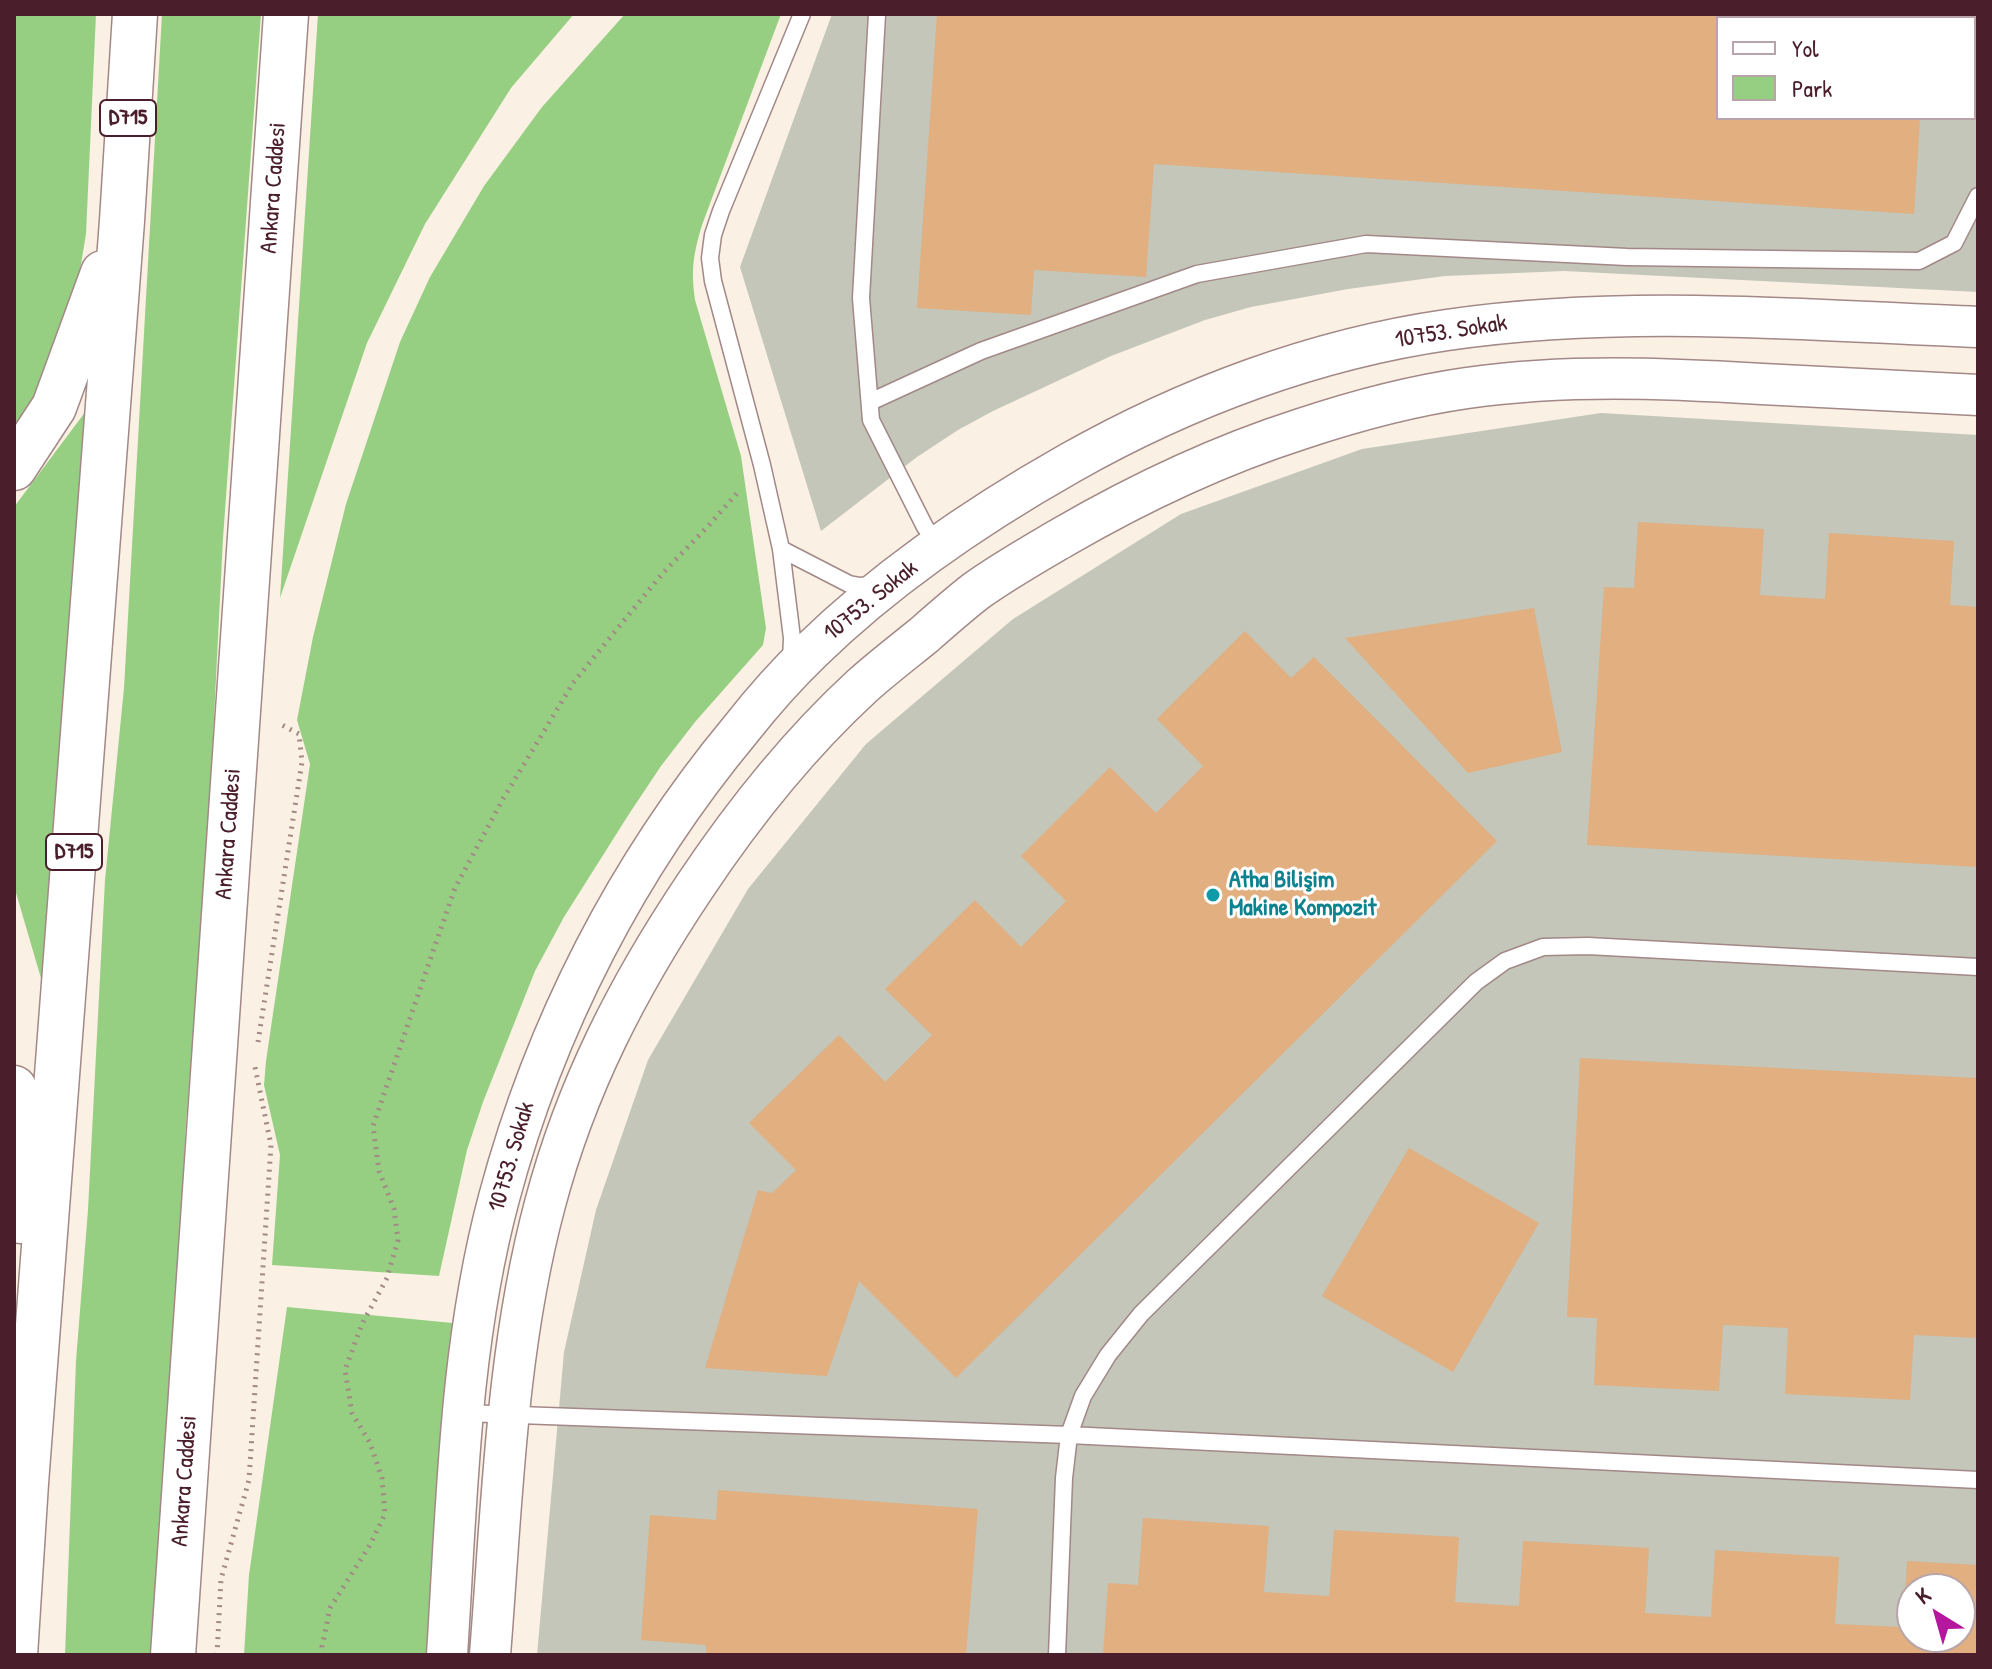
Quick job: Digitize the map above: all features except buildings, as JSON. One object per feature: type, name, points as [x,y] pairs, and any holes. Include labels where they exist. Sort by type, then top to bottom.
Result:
[{"type":"highway","name":"D715","points":[[15,1655],[135,14]]},
{"type":"highway","name":"Ankara Caddesi","points":[[173,1655],[286,14]]},
{"type":"highway","points":[[14,468],[54,407],[122,221]]},
{"type":"highway","points":[[14,1088],[20,1177],[16,1350],[18,1409],[26,1483]]},
{"type":"street","name":"10753. Sokak","points":[[447,1655],[462,1413],[476,1302],[496,1206],[532,1088],[554,1033],[612,916],[679,808],[789,673],[841,623],[939,546],[1030,485],[1088,452],[1155,418],[1213,394],[1328,356],[1441,331],[1622,316],[1978,327]]},
{"type":"street","name":"10753. Sokak","points":[[490,1655],[518,1339],[528,1275],[564,1141],[613,1022],[645,964],[723,843],[821,726],[864,684],[976,592],[1111,509],[1179,475],[1248,446],[1414,398],[1465,388],[1609,378],[1978,395]]},
{"type":"lane","points":[[789,673],[792,638],[781,549],[762,465],[719,307],[710,258],[721,211],[802,14]]},
{"type":"lane","points":[[877,14],[861,298],[871,420],[925,527],[939,546]]},
{"type":"lane","points":[[870,402],[981,351],[1197,274],[1366,244],[1627,257],[1919,261],[1954,243],[1978,196]]},
{"type":"lane","points":[[781,549],[849,584],[860,586],[892,581]]},
{"type":"lane","points":[[1057,1655],[1064,1478],[1069,1435],[1083,1396],[1108,1355],[1141,1314],[1476,982],[1505,961],[1543,947],[1588,946],[1978,967]]},
{"type":"lane","points":[[462,1413],[1069,1435],[1978,1480]]},
{"type":"path","points":[[324,1655],[322,1647],[330,1608],[370,1545],[385,1514],[382,1478],[370,1443],[352,1413],[345,1370],[362,1324],[387,1278],[398,1240],[394,1209],[379,1171],[373,1126],[455,888],[503,799],[573,683],[662,574],[762,465]]},
{"type":"path","points":[[257,1050],[302,762],[299,734],[282,725]]},
{"type":"path","points":[[217,1655],[221,1579],[249,1480],[271,1145],[255,1065]]},
{"type":"shaded area","points":[[832,14],[1978,14],[1978,292],[1564,271],[1445,276],[1348,289],[1251,307],[1205,320],[1111,356],[993,411],[917,457],[821,531],[740,267]]},
{"type":"shaded area","points":[[1601,413],[1978,435],[1978,1655],[537,1655],[564,1352],[596,1210],[648,1060],[748,889],[866,744],[1013,619],[1181,514],[1362,449]]},
{"type":"green space","points":[[14,14],[96,14],[86,234],[73,313],[31,406],[14,425]]},
{"type":"green space","points":[[162,14],[261,14],[223,538],[206,878],[186,1123],[156,1655],[65,1655],[76,1361],[88,1210],[105,880],[124,688]]},
{"type":"green space","points":[[318,14],[574,14],[511,88],[425,224],[367,343],[280,598]]},
{"type":"green space","points":[[625,14],[781,14],[702,225],[693,271],[695,300],[741,456],[766,628],[763,645],[661,766],[564,917],[535,971],[467,1150],[439,1276],[272,1265],[280,1155],[264,1085],[310,764],[297,720],[313,637],[346,504],[400,342],[430,277],[484,186],[542,107]]},
{"type":"green space","points":[[89,407],[45,992],[14,886],[14,507]]},
{"type":"green space","points":[[287,1307],[463,1324],[440,1655],[244,1655],[249,1575]]},
{"type":"place","name":"Atha Bilişim Makine Kompozit","points":[[1213,895]]}]
